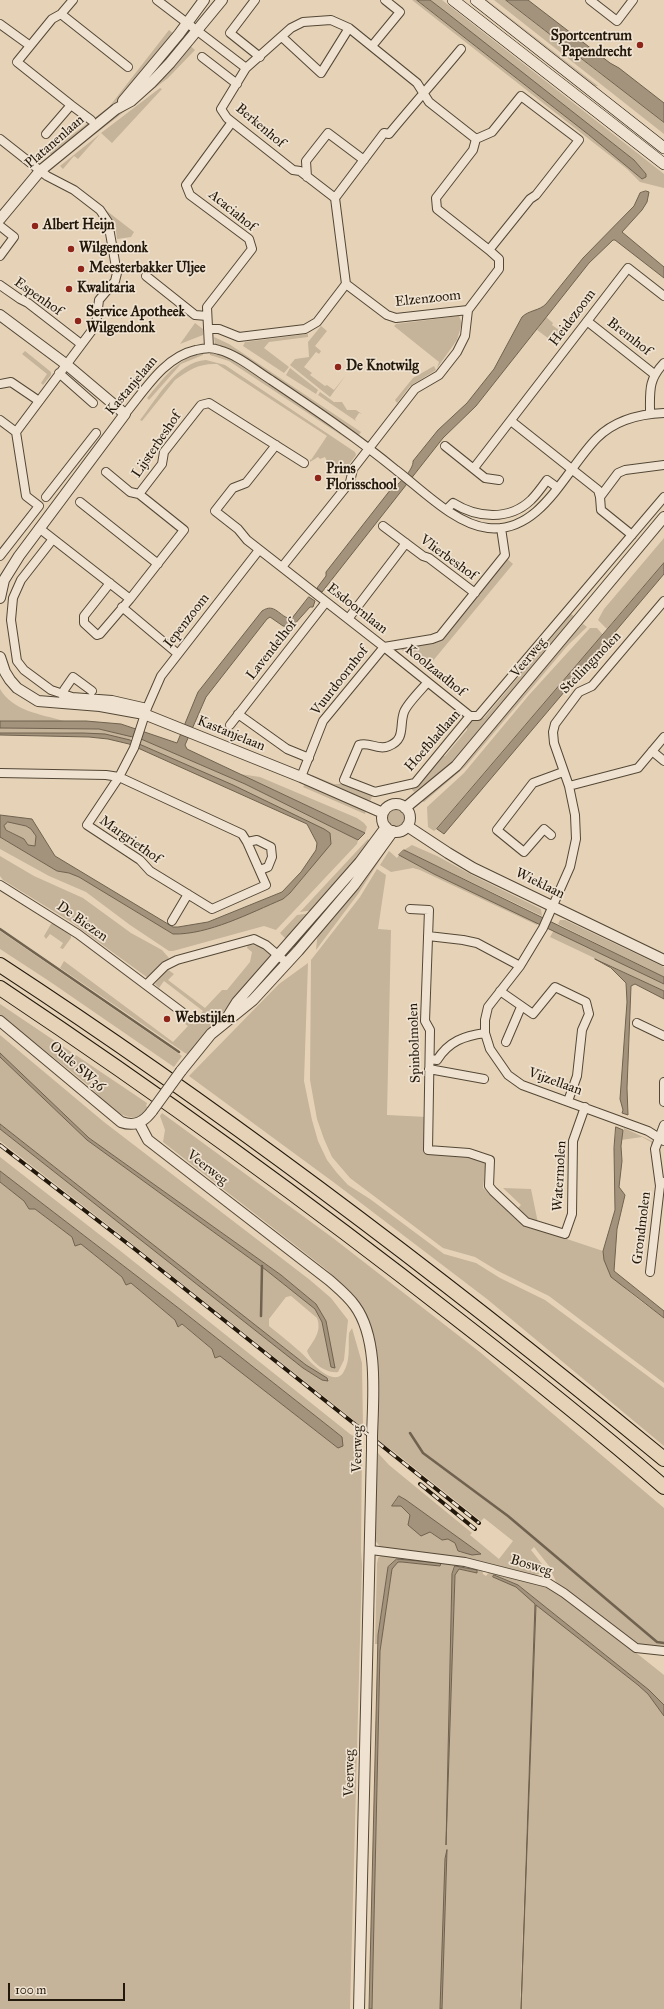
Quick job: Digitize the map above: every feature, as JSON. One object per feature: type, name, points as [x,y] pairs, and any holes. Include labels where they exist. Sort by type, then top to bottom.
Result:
[{"type":"highway","points":[[0,965],[110,1037],[196,1098],[380,1234],[554,1368],[664,1459]]},
{"type":"highway","points":[[0,988],[186,1115],[382,1260],[533,1379],[664,1487]]},
{"type":"main road","points":[[453,0],[664,164]]},
{"type":"main road","points":[[476,0],[664,148]]},
{"type":"street","points":[[73,0],[61,14],[52,19],[29,45],[17,62],[90,120]]},
{"type":"street","points":[[157,0],[246,68],[291,28],[303,22],[314,20],[331,20],[349,28],[372,46],[417,83],[429,102],[476,139],[492,132],[521,96],[579,140],[536,195],[530,199],[489,250]]},
{"type":"street","name":"Platanenlaan","points":[[116,109],[204,0]]},
{"type":"street","name":"Platanenlaan","points":[[0,219],[40,171],[116,109],[131,101],[151,83],[222,0]]},
{"type":"street","points":[[255,0],[230,33],[260,57]]},
{"type":"street","points":[[372,46],[400,12],[385,0]]},
{"type":"street","points":[[590,0],[617,21],[633,0]]},
{"type":"street","points":[[61,14],[128,67]]},
{"type":"street","points":[[0,24],[29,45]]},
{"type":"street","points":[[282,37],[320,73],[349,28]]},
{"type":"street","points":[[208,329],[219,329],[239,337],[305,329],[317,322],[346,284],[335,198],[384,133],[389,134],[423,92],[431,87],[461,49]]},
{"type":"street","name":"Berkenhof","points":[[202,57],[237,84]]},
{"type":"street","name":"Berkenhof","points":[[246,68],[221,109],[232,122],[293,170],[300,171],[335,198]]},
{"type":"street","points":[[46,134],[71,105]]},
{"type":"street","name":"Acaciahof","points":[[209,348],[207,307],[252,249],[249,239],[190,194],[186,185],[232,122]]},
{"type":"street","points":[[308,177],[306,161],[328,133],[364,160]]},
{"type":"street","points":[[0,139],[40,171],[74,190],[100,210],[108,222],[117,273],[115,281],[99,300],[96,325],[16,432]]},
{"type":"street","name":"Elzenzoom","points":[[346,284],[387,315],[396,318],[468,310],[499,269],[499,259],[437,209],[436,198],[473,150],[476,139]]},
{"type":"street","points":[[0,226],[14,237],[0,256]]},
{"type":"street","name":"Heidezoom","points":[[474,468],[628,268],[664,296]]},
{"type":"street","points":[[146,276],[195,315],[208,316]]},
{"type":"street","name":"Espenhof","points":[[0,285],[28,303],[81,344]]},
{"type":"street","points":[[282,567],[350,482],[354,469],[416,389],[439,374],[457,352],[465,336],[468,310]]},
{"type":"street","points":[[0,315],[67,365],[125,414]]},
{"type":"street","name":"Bremhof","points":[[587,321],[654,374]]},
{"type":"street","name":"Kastanjelaan","points":[[0,594],[7,572],[125,414],[156,376],[168,364],[189,352],[209,348],[229,353],[369,448],[411,481],[450,506]]},
{"type":"street","points":[[650,413],[650,389],[654,374],[664,363]]},
{"type":"street","points":[[59,373],[92,403]]},
{"type":"street","points":[[0,384],[11,382],[39,401]]},
{"type":"street","name":"Lijsterbeshof","points":[[139,494],[162,464],[164,452],[201,405],[209,403],[304,463]]},
{"type":"street","points":[[450,506],[463,521],[480,527],[501,528],[512,526],[532,515],[558,488],[597,438],[611,427],[629,418],[650,413],[664,413]]},
{"type":"street","points":[[0,420],[16,432],[26,496],[39,506],[0,556]]},
{"type":"street","points":[[511,421],[598,490],[601,510],[632,535]]},
{"type":"street","points":[[46,497],[96,433]]},
{"type":"street","points":[[88,445],[97,453]]},
{"type":"street","points":[[259,550],[247,540],[238,529],[215,511],[233,488],[246,483],[276,445]]},
{"type":"street","points":[[446,446],[485,478],[499,480]]},
{"type":"street","points":[[600,497],[618,473],[625,470],[664,465]]},
{"type":"street","name":"Lijsterbeshof","points":[[106,472],[130,492],[139,494],[184,530],[130,599],[100,634],[97,635],[84,623],[84,616],[110,583]]},
{"type":"street","points":[[450,506],[479,515],[499,515],[519,508],[531,500],[547,480],[558,488]]},
{"type":"street","points":[[52,490],[63,498]]},
{"type":"street","name":"Hoefbladlaan","points":[[427,682],[404,712],[402,735],[398,740],[390,746],[383,748],[363,743],[359,744],[344,780],[375,792],[415,783],[470,716],[478,716],[664,497]]},
{"type":"street","points":[[80,502],[158,564]]},
{"type":"street","name":"Veerweg","points":[[406,808],[456,766],[664,517]]},
{"type":"street","name":"Vlierbeshof","points":[[383,526],[423,556],[429,558],[475,593]]},
{"type":"street","points":[[39,528],[130,599]]},
{"type":"street","name":"Esdoornlaan","points":[[259,550],[384,647],[432,639],[440,636],[505,555],[501,528]]},
{"type":"street","name":"Kastanjelaan","points":[[54,539],[18,586],[14,598],[11,620],[17,661],[24,670],[63,699]]},
{"type":"street","name":"Vlierbeshof","points":[[348,619],[406,543]]},
{"type":"street","name":"Iepenzoom","points":[[146,711],[161,676],[259,550]]},
{"type":"street","name":"Stellingmolen","points":[[569,786],[554,743],[555,724],[579,692],[592,686],[664,601]]},
{"type":"street","name":"Lavendelhof","points":[[230,725],[326,602]]},
{"type":"street","points":[[122,607],[178,654]]},
{"type":"street","name":"Koolzaadhof","points":[[384,647],[470,716]]},
{"type":"street","name":"Vuurdoornhof","points":[[301,777],[323,721],[384,647]]},
{"type":"street","name":"Kastanjelaan","points":[[0,657],[5,672],[17,688],[38,701],[63,699],[100,706],[146,711],[187,731],[301,777],[384,813]]},
{"type":"street","points":[[63,699],[64,690],[74,677],[92,691]]},
{"type":"street","name":"Margriethof","points":[[0,773],[106,775],[119,777],[242,834],[266,885],[212,909],[150,871],[140,860],[87,825],[119,777],[136,743],[146,711]]},
{"type":"street","points":[[238,714],[287,749],[309,758]]},
{"type":"street","points":[[569,786],[638,768],[664,737]]},
{"type":"street","points":[[652,752],[664,761]]},
{"type":"street","points":[[551,835],[544,829],[524,852],[497,830],[532,783],[563,772]]},
{"type":"street","name":"Vijzellaan","points":[[569,786],[575,815],[576,839],[570,867],[543,928],[520,966],[488,1007],[485,1020],[485,1033],[490,1049],[508,1076],[522,1085],[622,1121],[662,1139]]},
{"type":"street","points":[[393,805],[400,805],[406,808],[410,817],[408,826],[402,831],[389,829],[382,820],[387,808],[393,805]]},
{"type":"street","name":"Wieklaan","points":[[408,826],[467,864],[664,960]]},
{"type":"street","points":[[221,1026],[237,1002],[389,829]]},
{"type":"street","points":[[139,1124],[147,1118],[181,1070],[201,1045],[221,1026],[253,1000],[354,885],[389,829]]},
{"type":"street","points":[[247,842],[257,840],[271,847],[272,857],[268,867],[260,870]]},
{"type":"street","name":"De Biezen","points":[[0,885],[78,934],[182,1012]]},
{"type":"street","points":[[172,921],[188,894]]},
{"type":"street","name":"Spinbolmolen","points":[[410,909],[429,910],[425,1021],[430,1030],[428,1150]]},
{"type":"street","points":[[428,936],[477,943],[520,966]]},
{"type":"street","points":[[146,985],[168,964],[231,944],[254,939],[266,945],[287,962]]},
{"type":"street","points":[[500,990],[521,1007],[533,1014],[555,987],[586,1002],[589,1014],[582,1030],[577,1076],[568,1101]]},
{"type":"street","points":[[506,1042],[521,1007]]},
{"type":"street","name":"Oude SW36","points":[[0,1021],[115,1118],[128,1125],[139,1124]]},
{"type":"street","points":[[637,1023],[664,1036]]},
{"type":"street","points":[[430,1060],[437,1060],[443,1051],[457,1039],[468,1035],[485,1033]]},
{"type":"street","points":[[430,1069],[484,1079]]},
{"type":"street","points":[[664,1082],[664,1102]]},
{"type":"street","name":"Watermolen","points":[[428,1150],[469,1153],[490,1160],[489,1186],[494,1191],[526,1222],[565,1234],[572,1214],[573,1141],[585,1107]]},
{"type":"street","name":"Veerweg","points":[[139,1124],[148,1140],[329,1280],[356,1306],[372,1352],[374,1372],[371,1550],[359,2009]]},
{"type":"street","name":"Grondmolen","points":[[650,1272],[662,1184],[655,1149],[662,1139],[664,1126]]},
{"type":"street","name":"Bosweg","points":[[371,1550],[465,1562],[548,1583],[564,1593],[636,1648],[664,1651]]},
{"type":"shaded area","points":[[412,0],[417,0],[589,135],[642,179],[644,179],[644,172],[634,160],[430,0],[442,0],[664,174],[664,188],[640,182],[627,169]]},
{"type":"shaded area","points":[[417,0],[430,0],[447,13],[634,160],[646,174],[646,177],[642,179],[589,135]]},
{"type":"shaded area","points":[[483,0],[487,0],[598,86],[592,86]]},
{"type":"shaded area","points":[[494,0],[506,0],[601,74],[610,79],[664,122],[664,134]]},
{"type":"shaded area","points":[[506,0],[528,0],[610,63],[619,68],[664,103],[664,122]]},
{"type":"shaded area","points":[[169,30],[175,35],[119,101],[52,155],[46,151],[60,144],[109,107]]},
{"type":"shaded area","points":[[188,44],[195,50],[168,78],[59,162],[58,161],[128,106]]},
{"type":"shaded area","points":[[160,88],[162,89],[112,143],[101,133]]},
{"type":"shaded area","points":[[100,134],[78,159],[74,156],[63,169],[60,166]]},
{"type":"shaded area","points":[[646,191],[649,192],[647,202],[642,210],[622,232],[664,267],[664,278],[613,240],[589,263],[476,406],[443,438],[322,592],[317,588],[326,576],[326,572],[391,489],[405,477],[413,464],[413,461],[438,430],[467,403],[494,369],[522,317],[546,304],[583,258],[634,206],[640,193]]},
{"type":"shaded area","points":[[103,208],[134,232],[131,237],[117,239],[115,222],[109,218]]},
{"type":"shaded area","points":[[459,316],[462,323],[457,340],[437,368],[439,362],[394,326],[396,324]]},
{"type":"shaded area","points":[[546,317],[553,323],[552,325],[563,333],[556,344],[537,330]]},
{"type":"shaded area","points":[[195,323],[203,329],[203,335],[180,344]]},
{"type":"shaded area","points":[[321,326],[327,331],[315,346],[321,351],[319,354],[316,352],[304,367],[312,373],[310,375],[325,386],[327,385],[334,390],[346,375],[330,397],[290,365],[295,359],[309,357],[308,342]]},
{"type":"shaded area","points":[[308,334],[308,337],[269,342],[264,348],[289,367],[284,373],[243,346],[245,342]]},
{"type":"shaded area","points":[[214,337],[229,344],[361,432],[359,435],[236,353],[225,347],[215,345]]},
{"type":"shaded area","points":[[25,351],[51,372],[51,375],[43,385],[41,383],[47,374],[22,354]]},
{"type":"shaded area","points":[[203,353],[203,355],[181,364],[149,400],[147,398],[178,364],[186,359]]},
{"type":"shaded area","points":[[210,353],[223,355],[232,360],[354,441],[353,443],[229,361],[210,355]]},
{"type":"shaded area","points":[[206,360],[225,365],[355,452],[356,455],[342,474],[336,464],[330,467],[325,457],[320,459],[318,457],[310,462],[310,459],[311,460],[327,436],[217,364],[200,366],[180,376],[175,380],[142,421],[140,420],[160,392],[176,374],[195,362]]},
{"type":"shaded area","points":[[434,366],[436,370],[410,386],[397,403],[395,400],[413,378]]},
{"type":"shaded area","points":[[290,368],[318,390],[316,394],[286,375]]},
{"type":"shaded area","points":[[320,392],[334,402],[342,402],[347,410],[356,410],[362,414],[359,413],[355,419],[356,421],[318,395]]},
{"type":"shaded area","points":[[664,538],[664,563],[607,629],[598,620],[604,609]]},
{"type":"shaded area","points":[[504,556],[513,564],[427,668],[399,648],[438,642],[477,595]]},
{"type":"shaded area","points":[[664,563],[664,574],[444,834],[437,829]]},
{"type":"shaded area","points":[[309,597],[315,601],[313,607],[310,607],[292,627],[283,626],[270,617],[267,619],[206,697],[185,745],[187,749],[365,833],[358,840],[245,784],[141,739],[99,729],[0,728],[0,721],[86,721],[121,724],[177,743],[198,692],[262,611],[270,608],[274,609],[283,616],[291,619]]},
{"type":"shaded area","points":[[569,612],[575,617],[564,632],[455,761],[414,792],[410,787],[441,756],[445,756],[467,730],[467,725],[471,720],[484,718],[567,619]]},
{"type":"shaded area","points":[[583,624],[587,627],[568,645],[465,767],[424,802],[422,801],[455,774],[570,637]]},
{"type":"shaded area","points":[[590,628],[597,628],[603,635],[437,829],[434,831],[428,827],[427,807],[464,773],[529,695]]},
{"type":"shaded area","points":[[0,689],[12,702],[28,711],[64,721],[0,721]]},
{"type":"shaded area","points":[[0,728],[99,729],[132,736],[130,740],[98,734],[82,733],[0,733]]},
{"type":"shaded area","points":[[0,733],[83,733],[105,734],[130,740],[233,785],[324,829],[330,833],[331,844],[290,893],[283,899],[214,927],[200,931],[173,934],[79,877],[69,873],[57,871],[0,837],[0,815],[32,819],[55,856],[173,927],[208,922],[282,892],[301,872],[316,850],[317,843],[307,824],[129,744],[108,739],[89,737],[0,735]],"holes":[[[8,822],[26,826],[31,829],[36,836],[35,846],[28,845],[24,839],[6,830],[4,826]]]},
{"type":"shaded area","points":[[141,739],[245,784],[358,840],[357,844],[276,930],[264,926],[173,951],[169,951],[130,925],[86,892],[49,876],[0,849],[0,837],[57,871],[69,873],[79,877],[173,934],[209,928],[283,899],[290,893],[312,867],[330,833],[139,744]]},
{"type":"shaded area","points":[[240,774],[260,777],[357,818],[367,827],[365,833]]},
{"type":"shaded area","points":[[312,775],[334,784],[345,784],[373,795],[370,801],[364,800],[311,778]]},
{"type":"shaded area","points":[[305,784],[366,811],[365,814],[303,787]]},
{"type":"shaded area","points":[[396,810],[402,812],[404,818],[402,824],[396,826],[390,824],[388,818],[390,812]]},
{"type":"shaded area","points":[[8,822],[31,829],[36,836],[35,846],[28,845],[24,839],[4,828],[5,823]]},
{"type":"shaded area","points":[[368,839],[370,842],[314,910],[300,912]]},
{"type":"shaded area","points":[[412,845],[437,856],[541,909],[542,916],[404,850]]},
{"type":"shaded area","points":[[384,847],[387,849],[358,894],[316,950],[318,930]]},
{"type":"shaded area","points":[[404,850],[664,977],[664,984],[434,874],[399,855]]},
{"type":"shaded area","points":[[389,851],[397,858],[399,855],[434,874],[538,922],[537,925],[420,870],[413,868],[391,872],[380,865]]},
{"type":"shaded area","points":[[0,856],[34,876],[83,898],[131,933],[162,950],[169,958],[148,978],[71,922],[3,880],[0,876]]},
{"type":"shaded area","points":[[377,869],[386,875],[378,929],[391,930],[387,1115],[427,1117],[425,1152],[471,1156],[486,1161],[483,1188],[525,1225],[603,1251],[606,1262],[618,1282],[664,1318],[664,1383],[549,1296],[498,1271],[475,1257],[443,1248],[350,1178],[332,1157],[317,1119],[310,1080],[311,960],[360,897]]},
{"type":"shaded area","points":[[312,913],[287,940],[280,933],[297,915]]},
{"type":"shaded area","points":[[560,920],[565,920],[664,967],[664,977],[558,924]]},
{"type":"shaded area","points":[[54,923],[71,935],[71,938],[63,949],[60,948],[63,943],[50,934],[46,939],[44,936],[51,924]]},
{"type":"shaded area","points":[[554,930],[664,984],[664,991],[550,937]]},
{"type":"shaded area","points":[[0,931],[182,1056],[174,1067],[0,949]]},
{"type":"shaded area","points":[[248,944],[262,947],[273,955],[235,997],[190,1055],[60,968],[64,961],[173,1042],[188,1026],[181,1021],[187,1013],[196,1019],[203,1011],[164,981],[159,988],[155,984],[167,969],[174,974],[168,980],[205,1008],[222,990],[227,990],[250,962],[252,952],[247,948]]},
{"type":"shaded area","points":[[595,959],[664,991],[664,999],[635,984],[631,986],[627,1088],[628,1115],[622,1113],[623,1110],[620,1099],[627,1002],[626,983],[611,968]]},
{"type":"shaded area","points":[[308,963],[304,1081],[318,1141],[327,1160],[348,1185],[370,1199],[444,1254],[476,1263],[500,1278],[545,1300],[664,1388],[664,1446],[487,1299],[336,1184],[189,1076],[279,984]]},
{"type":"shaded area","points":[[0,1004],[147,1103],[146,1106],[149,1108],[144,1114],[138,1117],[127,1117],[113,1110],[89,1086],[0,1016]]},
{"type":"shaded area","points":[[0,1035],[104,1122],[310,1280],[331,1298],[348,1320],[344,1360],[338,1372],[324,1369],[315,1363],[309,1355],[307,1351],[315,1339],[319,1327],[317,1318],[291,1296],[286,1297],[269,1319],[269,1326],[295,1347],[319,1370],[332,1377],[338,1377],[346,1368],[349,1353],[349,1333],[352,1328],[362,1363],[363,1429],[126,1239],[0,1141],[0,1129],[303,1368],[322,1380],[329,1380],[306,1365],[0,1124],[0,1057],[87,1140],[266,1270],[316,1309],[322,1322],[331,1367],[326,1321],[316,1304],[281,1275],[89,1138],[0,1053]]},
{"type":"shaded area","points":[[0,1053],[89,1138],[281,1275],[316,1304],[326,1321],[335,1368],[331,1367],[322,1322],[315,1309],[266,1270],[87,1140],[0,1057]]},
{"type":"shaded area","points":[[162,1113],[333,1238],[481,1353],[664,1508],[664,1649],[636,1644],[557,1584],[549,1566],[534,1547],[531,1550],[542,1564],[543,1570],[539,1574],[530,1577],[381,1548],[374,1539],[378,1453],[389,1465],[472,1533],[470,1535],[499,1559],[513,1541],[484,1518],[481,1521],[393,1451],[378,1441],[377,1351],[369,1326],[357,1301],[327,1270],[163,1142],[165,1130],[160,1116]],"holes":[[[399,1496],[480,1553],[458,1552],[455,1543],[448,1539],[442,1540],[429,1532],[401,1506],[392,1506]]]},
{"type":"shaded area","points":[[0,1124],[306,1365],[327,1378],[328,1381],[322,1380],[303,1368],[0,1129]]},
{"type":"shaded area","points":[[616,1127],[623,1130],[619,1187],[625,1195],[617,1229],[614,1271],[664,1311],[664,1318],[611,1277],[604,1260],[603,1251],[615,1210],[614,1148]]},
{"type":"shaded area","points":[[624,1128],[656,1143],[654,1146],[651,1145],[651,1142],[642,1137],[621,1140]]},
{"type":"shaded area","points":[[0,1157],[350,1434],[362,1441],[362,1565],[350,2009],[0,2009],[0,1182],[24,1201],[29,1209],[35,1209],[72,1237],[75,1246],[81,1244],[122,1277],[126,1285],[131,1283],[175,1320],[179,1327],[181,1324],[212,1349],[215,1358],[220,1355],[338,1448],[342,1437],[181,1310],[0,1171]]},
{"type":"shaded area","points":[[0,1171],[181,1310],[342,1437],[343,1446],[338,1448],[220,1356],[215,1358],[212,1349],[182,1324],[178,1327],[175,1320],[131,1283],[126,1285],[122,1277],[81,1244],[75,1246],[72,1237],[35,1209],[29,1209],[24,1201],[0,1182]]},
{"type":"shaded area","points":[[503,1188],[531,1189],[538,1223],[530,1221],[517,1209],[521,1205]]},
{"type":"shaded area","points":[[399,1496],[481,1554],[472,1555],[458,1551],[455,1543],[448,1539],[442,1540],[430,1532],[421,1536],[408,1525],[410,1515],[401,1506],[392,1506]]},
{"type":"shaded area","points":[[382,1555],[454,1562],[482,1569],[483,1574],[486,1576],[489,1572],[549,1586],[566,1597],[664,1675],[664,1705],[649,1690],[518,1585],[494,1575],[516,1587],[535,1602],[520,2009],[442,2009],[447,1851],[440,2009],[372,2009],[380,1651],[392,1569],[398,1562],[440,1566],[437,1562],[404,1559],[397,1560],[388,1567],[378,1644],[375,1644],[378,1558]],"holes":[[[455,1566],[477,1570],[476,1573],[459,1569],[455,1575],[446,1845],[452,1574]]]},
{"type":"shaded area","points":[[397,1559],[441,1563],[440,1566],[398,1562],[392,1569],[380,1651],[372,2009],[369,2009],[378,1635],[388,1567]]},
{"type":"shaded area","points":[[455,1566],[477,1570],[477,1573],[459,1569],[455,1575],[446,1845],[452,1574]]},
{"type":"shaded area","points":[[494,1575],[518,1585],[649,1690],[664,1705],[664,1716],[648,1694],[638,1685],[536,1605],[521,2009],[535,1604],[516,1587],[493,1577]]},
{"type":"shaded area","points":[[538,1605],[638,1685],[648,1694],[664,1716],[664,2009],[521,2009],[535,1606]]},
{"type":"shaded area","points":[[447,1850],[442,2009],[440,2009],[445,1859]]},
{"type":"waterway","points":[[0,929],[179,1052]]},
{"type":"waterway","points":[[261,1316],[262,1266]]},
{"type":"waterway","points":[[410,1433],[423,1453],[508,1516],[657,1642],[664,1643]]},
{"type":"railway","points":[[0,1145],[136,1250],[479,1523]]},
{"type":"railway","points":[[420,1484],[475,1529]]},
{"type":"place","name":"Sportcentrum Papendrecht","points":[[640,45]]},
{"type":"place","name":"Albert Heijn","points":[[35,226]]},
{"type":"place","name":"Wilgendonk","points":[[71,249]]},
{"type":"place","name":"Meesterbakker Uljee","points":[[81,269]]},
{"type":"place","name":"Kwalitaria","points":[[69,289]]},
{"type":"place","name":"Service Apotheek Wilgendonk","points":[[78,321]]},
{"type":"place","name":"De Knotwilg","points":[[338,367]]},
{"type":"place","name":"Prins Florisschool","points":[[318,478]]},
{"type":"place","name":"Webstijlen","points":[[167,1019]]}]
